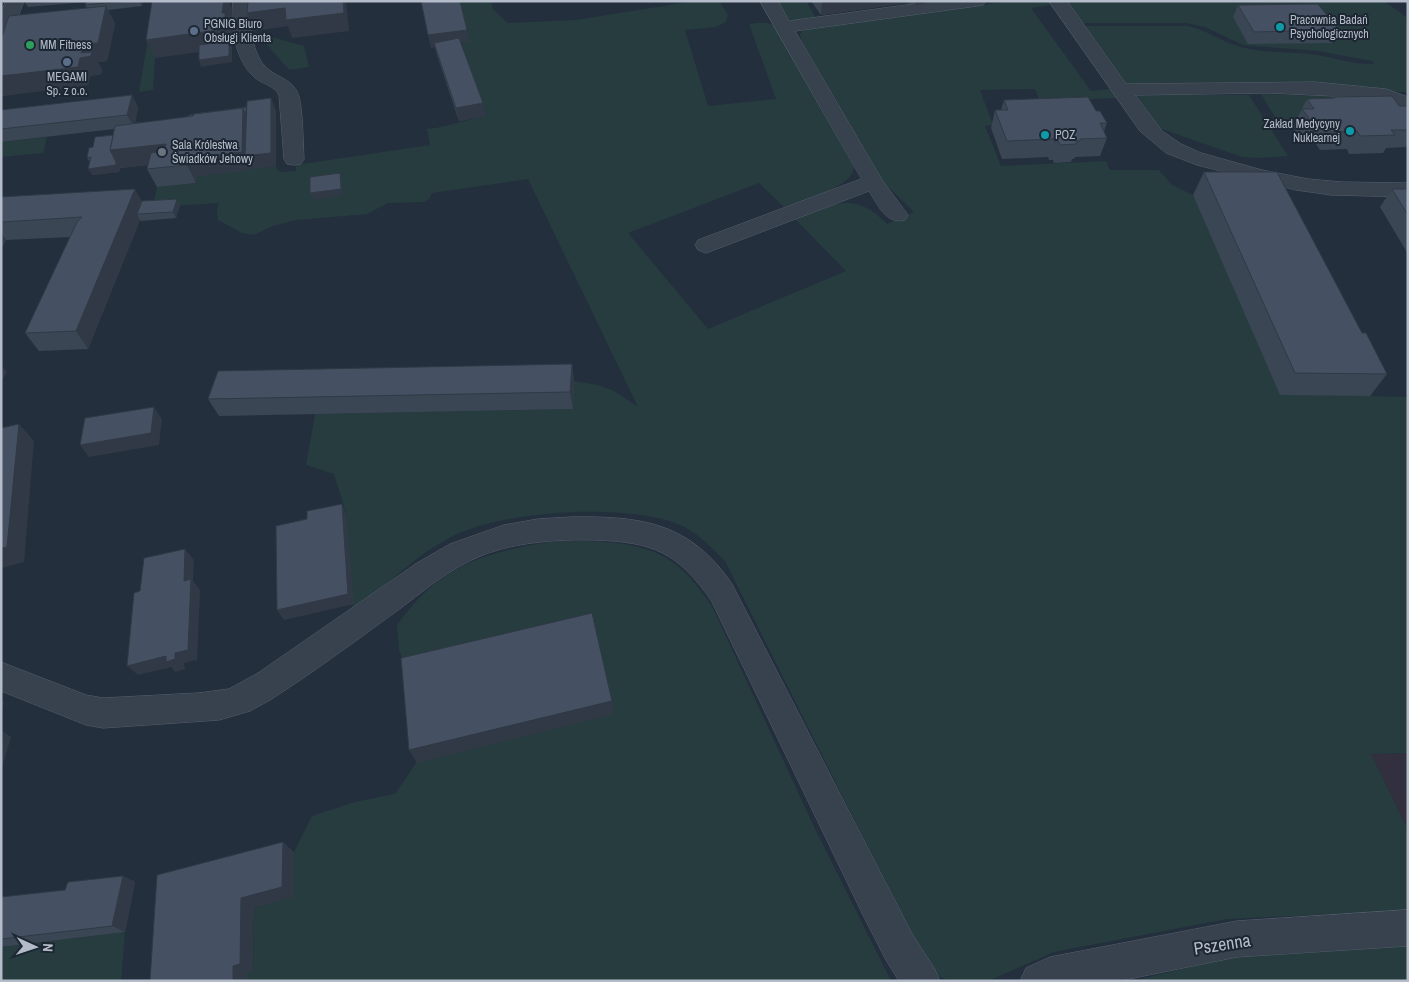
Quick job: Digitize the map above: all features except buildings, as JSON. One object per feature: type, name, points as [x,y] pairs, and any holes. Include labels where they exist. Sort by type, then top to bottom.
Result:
[{"type":"street","points":[[1,37],[15,1]]},
{"type":"street","points":[[242,1],[244,41],[250,56],[261,73],[279,83],[288,91],[294,159]]},
{"type":"street","points":[[769,1],[873,182],[897,215]]},
{"type":"street","points":[[1058,1],[1153,134],[1163,144],[1185,155],[1281,181],[1322,187],[1408,190]]},
{"type":"street","points":[[784,27],[967,2]]},
{"type":"street","points":[[1121,90],[1278,88],[1344,90],[1395,98],[1403,102],[1408,109]]},
{"type":"street","points":[[706,245],[873,182]]},
{"type":"street","points":[[1,676],[86,710],[103,713],[212,707],[231,703],[248,696],[340,636],[427,571],[470,548],[496,539],[561,529],[618,529],[644,532],[681,548],[692,555],[709,574],[722,593],[877,904],[921,981]]},
{"type":"street","name":"Pszenna","points":[[1039,981],[1050,976],[1237,939],[1408,928]]},
{"type":"shaded area","points":[[1408,753],[1408,830],[1371,754]]},
{"type":"green space","points":[[459,1],[491,1],[493,9],[508,23],[576,20],[695,1],[720,2],[728,15],[726,22],[715,27],[685,30],[708,106],[776,99],[749,24],[767,23],[777,27],[854,166],[852,174],[837,187],[792,205],[784,207],[759,183],[628,233],[708,329],[846,271],[794,218],[820,208],[843,203],[854,203],[864,207],[875,213],[887,224],[914,212],[884,183],[802,42],[800,34],[803,30],[1009,1],[1048,1],[1051,5],[1031,8],[1091,91],[1112,89],[1118,98],[1040,101],[1035,89],[980,90],[993,125],[985,126],[1001,166],[1106,161],[1110,170],[1159,170],[1172,185],[1193,195],[1370,396],[1408,397],[1408,753],[1371,754],[1408,830],[1408,911],[1227,919],[1054,952],[988,981],[949,981],[940,977],[928,967],[725,561],[703,540],[685,527],[655,517],[627,513],[564,512],[531,515],[473,528],[451,537],[425,553],[400,572],[353,614],[347,516],[334,474],[306,465],[315,414],[572,409],[574,381],[598,385],[614,391],[638,407],[528,179],[432,193],[429,199],[423,202],[388,203],[367,214],[296,220],[273,226],[254,235],[242,233],[218,220],[217,209],[219,203],[153,207],[157,187],[196,183],[197,176],[276,166],[277,170],[281,172],[296,171],[296,165],[430,145],[427,129],[485,116],[460,44],[469,42]]},
{"type":"green space","points":[[775,1],[806,1],[816,18],[791,20],[783,14]]},
{"type":"green space","points":[[1065,1],[1384,1],[1408,18],[1408,94],[1405,92],[1127,85],[1085,26],[1187,26],[1201,30],[1234,45],[1250,49],[1308,54],[1374,64],[1372,61],[1318,51],[1243,45],[1205,27],[1186,23],[1082,23]]},
{"type":"green space","points":[[152,15],[155,58],[153,90],[139,92]]},
{"type":"green space","points":[[257,33],[304,46],[309,67],[289,70]]},
{"type":"green space","points":[[1261,94],[1359,97],[1298,117],[1304,127],[1281,127]]},
{"type":"green space","points":[[1136,95],[1249,95],[1288,156],[1242,157],[1159,128]]},
{"type":"green space","points":[[47,137],[43,153],[1,157],[1,142]]},
{"type":"green space","points":[[555,541],[615,543],[630,545],[658,554],[677,565],[703,594],[712,606],[815,829],[891,981],[247,981],[247,973],[253,971],[254,908],[294,896],[294,852],[312,816],[355,802],[395,794],[416,763],[409,672],[399,650],[397,625],[430,588],[466,565],[506,551]]},
{"type":"green space","points":[[125,932],[121,981],[1,981],[1,947]]},
{"type":"green space","points":[[1408,946],[1408,981],[1132,981],[1241,955]]},
{"type":"place","name":"Pracownia Badań Psychologicznych","points":[[1280,27]]},
{"type":"place","name":"PGNIG Biuro Obsługi Klienta","points":[[194,31]]},
{"type":"place","name":"MM Fitness","points":[[30,45]]},
{"type":"place","name":"MEGAMI Sp. z o.o.","points":[[67,62]]},
{"type":"place","name":"Zakład Medycyny Nuklearnej","points":[[1350,131]]},
{"type":"place","name":"POZ","points":[[1045,135]]},
{"type":"place","name":"Sala Królestwa Świadków Jehowy","points":[[162,152]]}]
